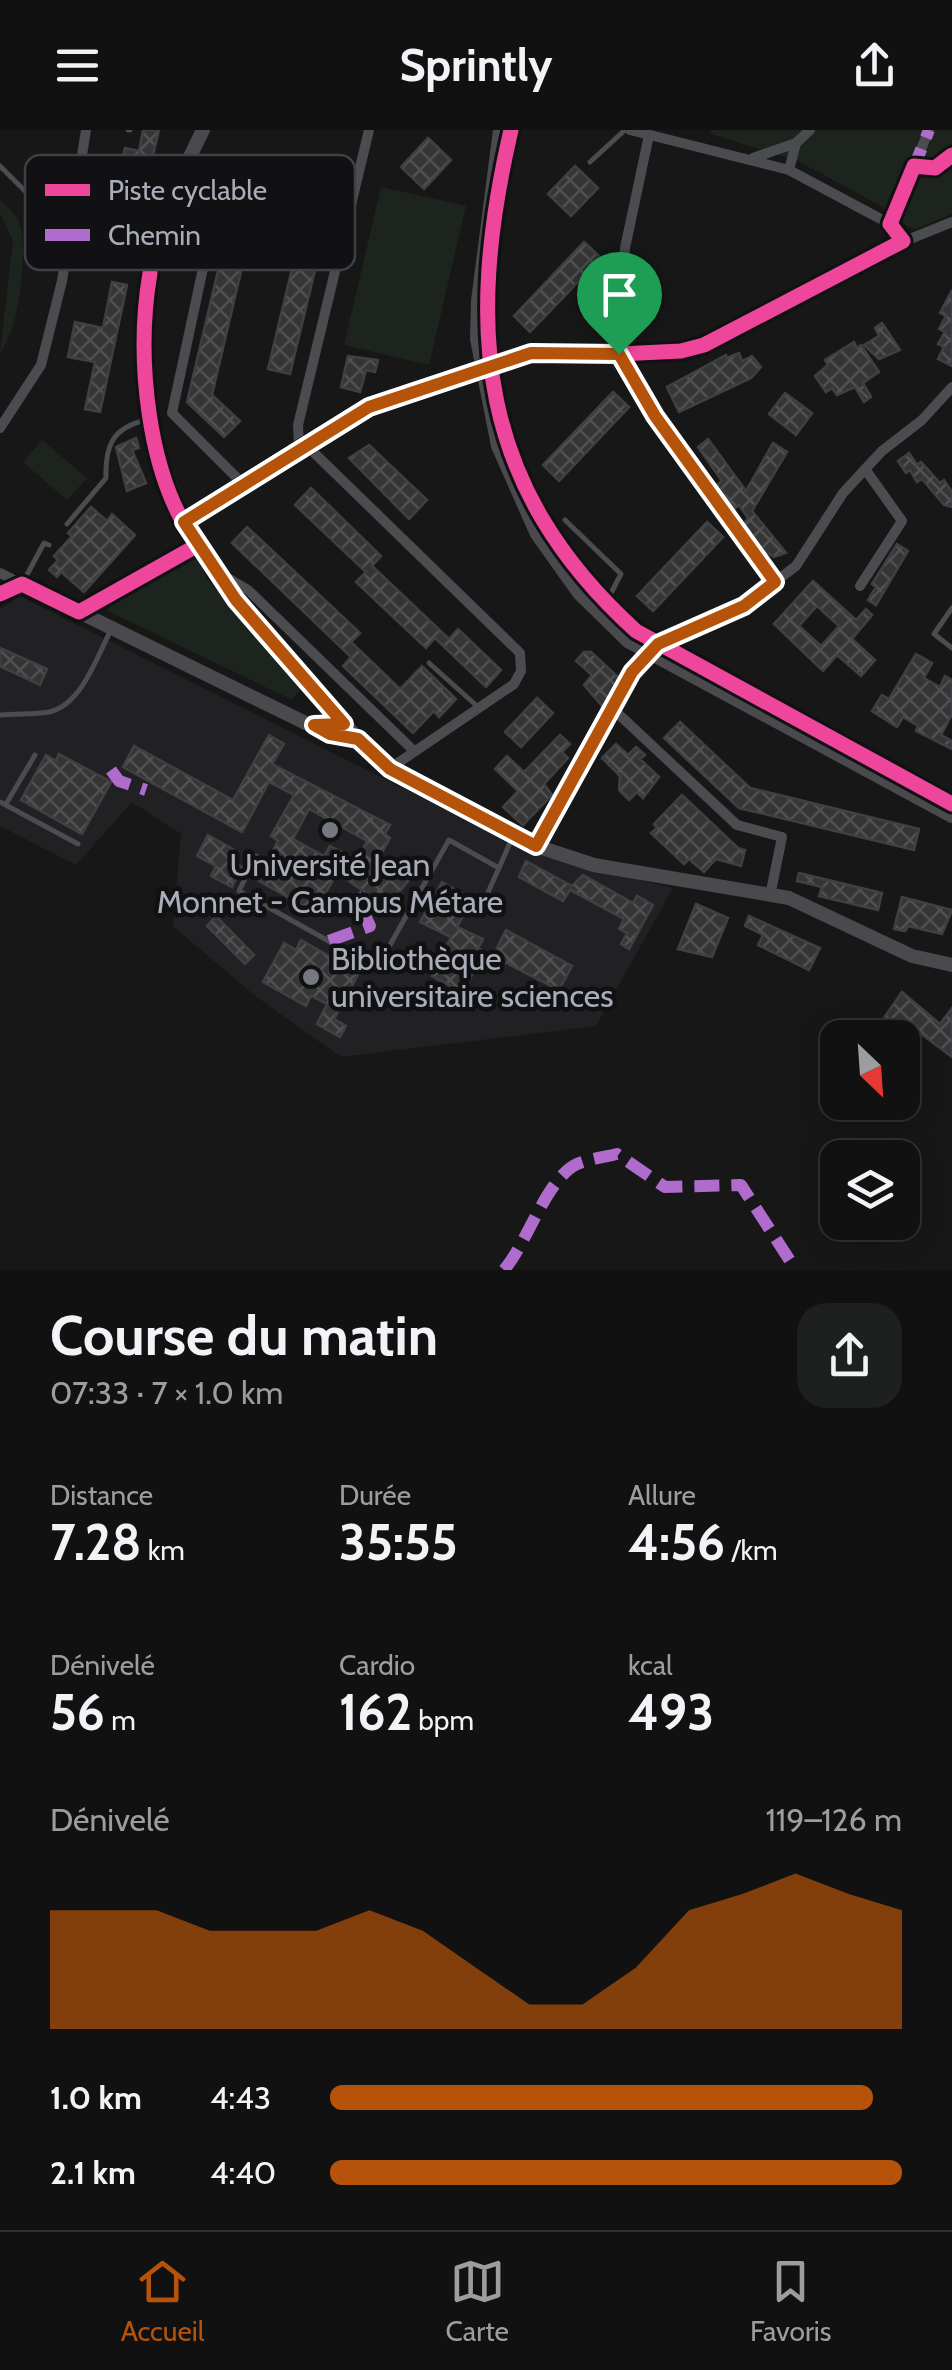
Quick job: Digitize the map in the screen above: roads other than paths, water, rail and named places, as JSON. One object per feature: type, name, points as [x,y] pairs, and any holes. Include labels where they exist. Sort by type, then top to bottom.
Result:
[{"type":"street","points":[[82,155],[86,130]]},
{"type":"street","points":[[192,155],[204,130]]},
{"type":"street","points":[[355,191],[370,130]]},
{"type":"street","points":[[500,130],[478,301],[483,370],[498,446],[524,512],[594,609],[649,653],[952,816]]},
{"type":"street","points":[[628,130],[790,170],[890,224],[904,241]]},
{"type":"street","points":[[751,158],[796,143],[810,130]]},
{"type":"street","points":[[890,224],[928,130]]},
{"type":"street","points":[[649,135],[626,248],[619,354],[655,416],[775,582]]},
{"type":"street","points":[[790,170],[796,143]]},
{"type":"street","points":[[914,166],[935,168],[952,156]]},
{"type":"street","points":[[184,522],[369,407],[531,353],[619,354],[681,351],[704,345],[904,241],[952,222]]},
{"type":"street","points":[[0,428],[41,364],[63,270]]},
{"type":"street","points":[[152,270],[144,348],[150,419],[184,522],[214,570],[344,724],[390,769],[536,846],[594,865],[789,898],[912,956],[952,965]]},
{"type":"street","points":[[203,270],[172,413],[242,483]]},
{"type":"street","points":[[336,270],[298,425],[302,446],[520,653],[521,671],[514,684],[390,769]]},
{"type":"street","points":[[536,846],[632,672],[649,653],[658,644],[744,606],[775,582],[815,543],[844,493],[865,469],[922,420],[952,387]]},
{"type":"street","points":[[860,586],[902,520],[865,469]]},
{"type":"street","points":[[79,612],[198,545]]},
{"type":"street","points":[[214,570],[248,590],[414,751]]},
{"type":"street","points":[[0,572],[330,734],[358,739]]},
{"type":"street","points":[[0,594],[22,584]]},
{"type":"street","points":[[613,708],[737,825],[782,837],[770,896]]},
{"type":"street","points":[[314,725],[344,724]]},
{"type":"lane","points":[[590,162],[628,130]]},
{"type":"lane","points":[[0,166],[25,191]]},
{"type":"lane","points":[[67,524],[106,478],[106,450],[113,436],[150,419]]},
{"type":"lane","points":[[565,520],[621,574],[610,595],[594,609]]},
{"type":"lane","points":[[22,584],[44,543],[49,545]]},
{"type":"lane","points":[[952,608],[934,634],[952,648]]},
{"type":"lane","points":[[0,715],[48,712],[66,705],[78,693],[113,627]]},
{"type":"lane","points":[[430,663],[479,708]]},
{"type":"lane","points":[[35,755],[3,803],[78,844]]},
{"type":"lane","points":[[485,900],[514,835]]},
{"type":"lane","points":[[256,856],[239,891],[377,968],[449,840],[500,868]]},
{"type":"place","name":"Université Jean Monnet - Campus Métare","points":[[330,830]]},
{"type":"place","name":"Bibliothèque universitaire sciences","points":[[311,977]]}]
